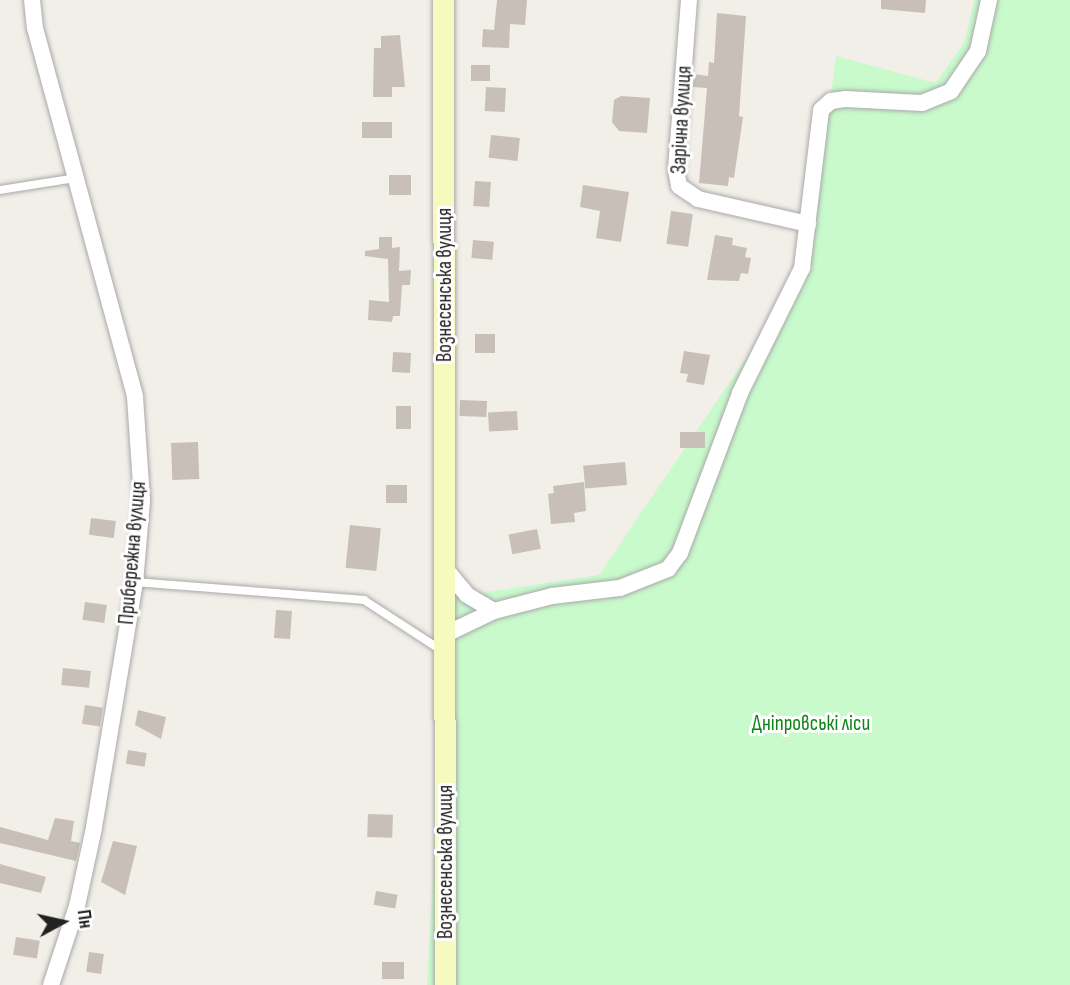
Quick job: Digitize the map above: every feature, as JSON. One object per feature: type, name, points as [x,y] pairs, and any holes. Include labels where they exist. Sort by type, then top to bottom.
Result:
[{"type":"main road","name":"Вознесенська вулиця","points":[[443,0],[447,571],[445,985]]},
{"type":"street","name":"Прибережна вулиця","points":[[32,0],[35,29],[135,397],[142,501],[135,582],[94,828],[77,906],[51,985]]},
{"type":"street","name":"Зарічна вулиця","points":[[689,0],[676,170],[679,187],[698,199],[808,224]]},
{"type":"street","points":[[446,643],[494,611],[552,596],[620,589],[668,569],[680,553],[740,393],[802,268],[821,110],[831,101],[845,99],[922,103],[951,91],[978,51],[989,0]]},
{"type":"street","points":[[447,571],[467,595],[494,611]]},
{"type":"lane","points":[[0,190],[76,178]]},
{"type":"lane","points":[[135,582],[364,600],[446,643]]},
{"type":"green space","name":"Дніпровські ліси","points":[[974,0],[1070,0],[1070,985],[427,985],[448,598],[599,575],[809,265],[836,56],[936,83],[965,41]]},
{"type":"building","points":[[497,0],[527,0],[525,25],[510,24],[509,48],[482,47],[483,29],[494,30]]},
{"type":"building","points":[[881,0],[926,0],[925,13],[881,9]]},
{"type":"building","points":[[717,13],[746,16],[739,116],[743,117],[734,178],[729,177],[728,186],[699,183],[707,88],[693,87],[694,74],[708,76],[709,62],[714,63]]},
{"type":"building","points":[[400,35],[405,87],[392,87],[392,97],[373,97],[374,48],[381,48],[381,36]]},
{"type":"building","points":[[471,65],[490,65],[490,81],[471,81]]},
{"type":"building","points":[[486,87],[506,88],[505,112],[485,111]]},
{"type":"building","points":[[621,96],[650,98],[647,133],[619,131],[612,122],[614,100]]},
{"type":"building","points":[[362,122],[392,122],[392,138],[362,138]]},
{"type":"building","points":[[491,135],[520,138],[517,161],[489,158]]},
{"type":"building","points":[[389,175],[411,175],[411,195],[389,195]]},
{"type":"building","points":[[475,181],[491,182],[489,207],[473,206]]},
{"type":"building","points":[[583,185],[629,192],[621,242],[596,238],[600,211],[580,207]]},
{"type":"building","points":[[671,211],[693,214],[688,247],[666,244]]},
{"type":"building","points":[[715,235],[733,238],[732,245],[747,248],[745,257],[751,258],[748,274],[741,273],[739,281],[707,280]]},
{"type":"building","points":[[379,237],[392,237],[392,248],[400,247],[399,271],[411,270],[410,285],[402,285],[400,316],[393,316],[392,322],[368,320],[369,300],[389,302],[388,259],[365,256],[365,251],[379,249]]},
{"type":"building","points":[[473,240],[494,242],[492,260],[471,258]]},
{"type":"building","points":[[475,334],[495,334],[495,353],[475,353]]},
{"type":"building","points":[[684,351],[710,355],[704,385],[686,382],[688,374],[680,373]]},
{"type":"building","points":[[393,352],[411,353],[410,373],[392,372]]},
{"type":"building","points":[[460,400],[487,401],[486,417],[459,416]]},
{"type":"building","points":[[396,406],[411,406],[411,429],[396,429]]},
{"type":"building","points":[[517,411],[518,430],[489,431],[488,413]]},
{"type":"building","points":[[680,432],[705,432],[705,448],[680,448]]},
{"type":"building","points":[[198,442],[199,479],[172,480],[171,443]]},
{"type":"building","points":[[625,462],[627,485],[585,489],[583,466]]},
{"type":"building","points":[[584,482],[586,511],[574,513],[575,522],[551,524],[548,494],[554,493],[553,486]]},
{"type":"building","points":[[386,485],[407,485],[407,503],[386,503]]},
{"type":"building","points":[[91,518],[116,521],[114,538],[89,535]]},
{"type":"building","points":[[350,525],[381,528],[376,571],[346,568]]},
{"type":"building","points":[[537,529],[541,549],[512,554],[509,535]]},
{"type":"building","points":[[85,602],[107,605],[104,623],[82,620]]},
{"type":"building","points":[[276,610],[292,611],[290,639],[274,638]]},
{"type":"building","points":[[63,668],[91,671],[89,688],[61,685]]},
{"type":"building","points":[[85,705],[103,708],[100,727],[82,724]]},
{"type":"building","points":[[138,710],[166,717],[161,739],[135,725]]},
{"type":"building","points":[[128,750],[147,753],[145,767],[126,764]]},
{"type":"building","points":[[368,814],[393,815],[392,838],[367,837]]},
{"type":"building","points":[[55,818],[74,821],[71,841],[80,843],[76,861],[0,843],[0,827],[48,840]]},
{"type":"building","points":[[113,841],[137,846],[125,895],[101,882]]},
{"type":"building","points":[[0,864],[46,877],[41,893],[0,883]]},
{"type":"building","points":[[376,891],[398,895],[395,909],[374,905]]},
{"type":"building","points":[[16,937],[40,941],[37,959],[13,955]]},
{"type":"building","points":[[89,952],[104,954],[101,974],[86,972]]},
{"type":"building","points":[[382,962],[404,962],[404,979],[382,979]]}]
